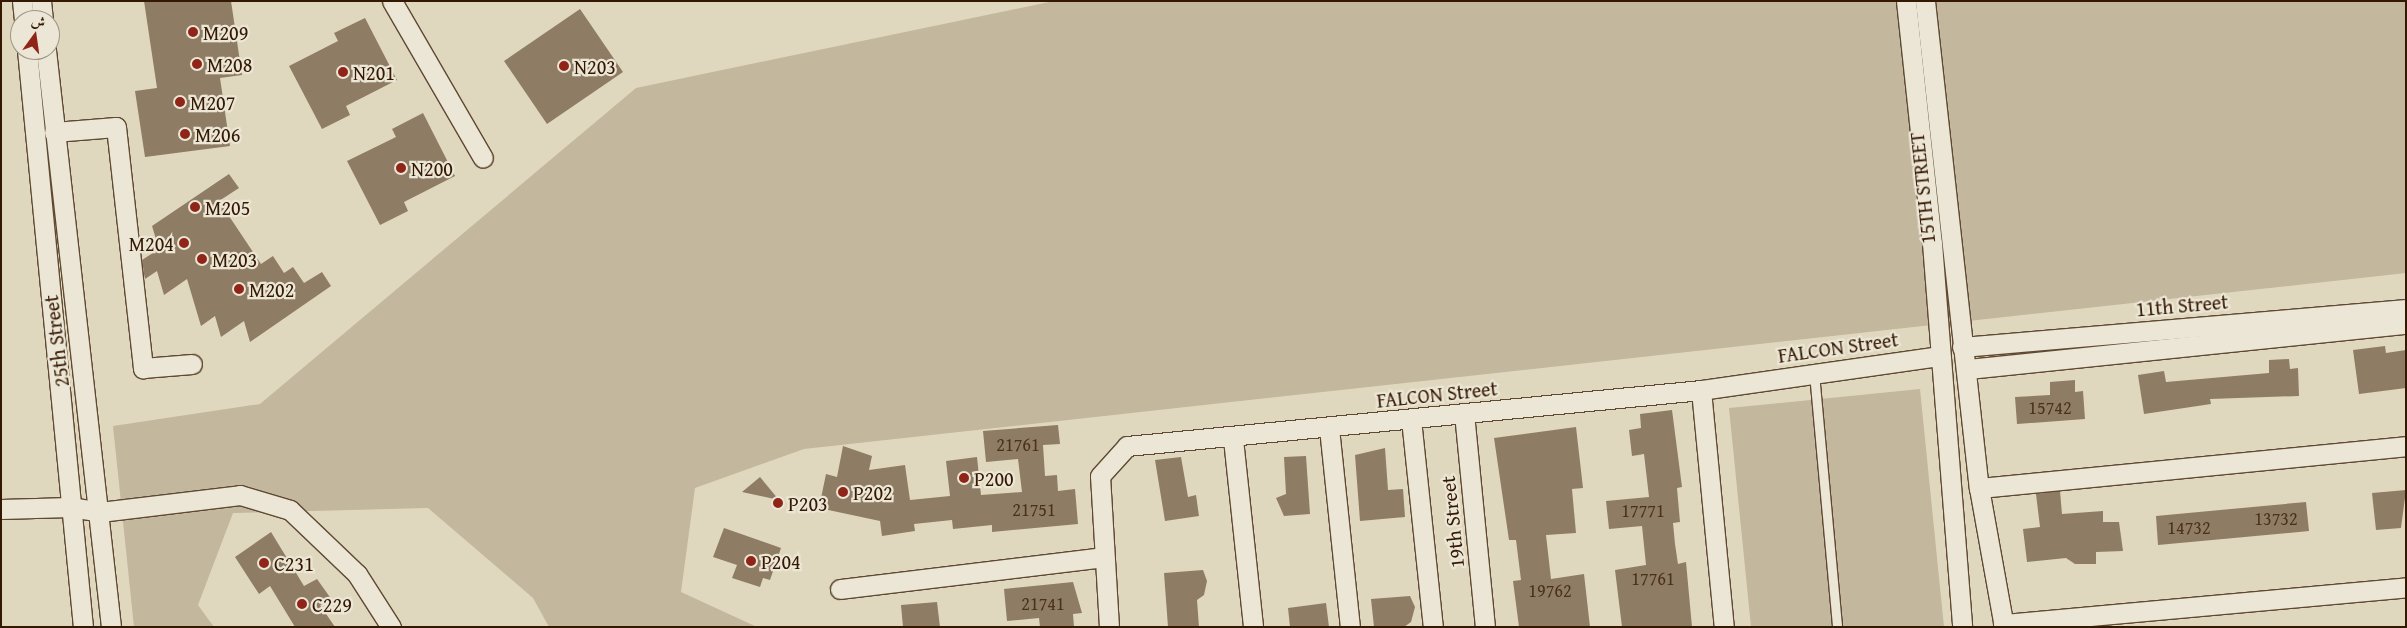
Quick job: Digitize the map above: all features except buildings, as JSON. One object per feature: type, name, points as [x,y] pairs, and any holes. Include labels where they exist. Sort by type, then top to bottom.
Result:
[{"type":"street","points":[[392,1],[483,158]]},
{"type":"street","points":[[1906,1],[1940,356],[1962,627]]},
{"type":"street","name":"15TH STREET","points":[[1925,1],[1962,347],[1968,369],[1979,488],[2003,626]]},
{"type":"street","name":"25th Street","points":[[28,60],[83,627]]},
{"type":"street","name":"25th Street","points":[[47,60],[100,512],[111,627]]},
{"type":"street","points":[[54,132],[116,127],[143,368],[192,364]]},
{"type":"street","name":"11th Street","points":[[1962,347],[2406,309]]},
{"type":"street","points":[[1968,369],[2406,324]]},
{"type":"street","name":"FALCON Street","points":[[1109,627],[1102,557],[1100,476],[1127,446],[1233,439],[1464,413],[1701,390],[1814,371],[1940,356]]},
{"type":"street","points":[[1701,390],[1724,627]]},
{"type":"street","name":"19th Street","points":[[1464,413],[1485,627]]},
{"type":"street","name":"19th Street","points":[[1411,419],[1433,627]]},
{"type":"street","points":[[1328,428],[1350,627]]},
{"type":"street","points":[[1233,439],[1252,627]]},
{"type":"street","points":[[1979,488],[2406,446]]},
{"type":"street","points":[[1,509],[70,507],[100,512],[240,495],[290,510],[357,574],[391,627]]},
{"type":"street","points":[[840,589],[1102,557]]},
{"type":"street","points":[[2003,626],[2406,587]]},
{"type":"lane","points":[[1814,371],[1837,627]]},
{"type":"shaded area","points":[[1054,1],[2406,1],[2406,273],[804,449],[695,488],[681,592],[757,627],[549,627],[533,598],[428,508],[233,513],[198,605],[214,627],[134,627],[113,426],[260,404],[636,88]]},
{"type":"shaded area","points":[[1920,389],[1944,627],[1751,627],[1729,408]]},
{"type":"place","name":"M209","points":[[193,32]]},
{"type":"place","name":"M208","points":[[197,64]]},
{"type":"place","name":"N203","points":[[564,66]]},
{"type":"place","name":"N201","points":[[343,72]]},
{"type":"place","name":"M207","points":[[180,102]]},
{"type":"place","name":"M206","points":[[185,134]]},
{"type":"place","name":"N200","points":[[401,168]]},
{"type":"place","name":"M205","points":[[195,207]]},
{"type":"place","name":"M204","points":[[184,243]]},
{"type":"place","name":"M203","points":[[202,259]]},
{"type":"place","name":"M202","points":[[239,289]]},
{"type":"place","name":"P200","points":[[964,478]]},
{"type":"place","name":"P202","points":[[843,492]]},
{"type":"place","name":"P203","points":[[778,503]]},
{"type":"place","name":"P204","points":[[751,561]]},
{"type":"place","name":"C231","points":[[264,563]]},
{"type":"place","name":"C229","points":[[302,604]]}]
